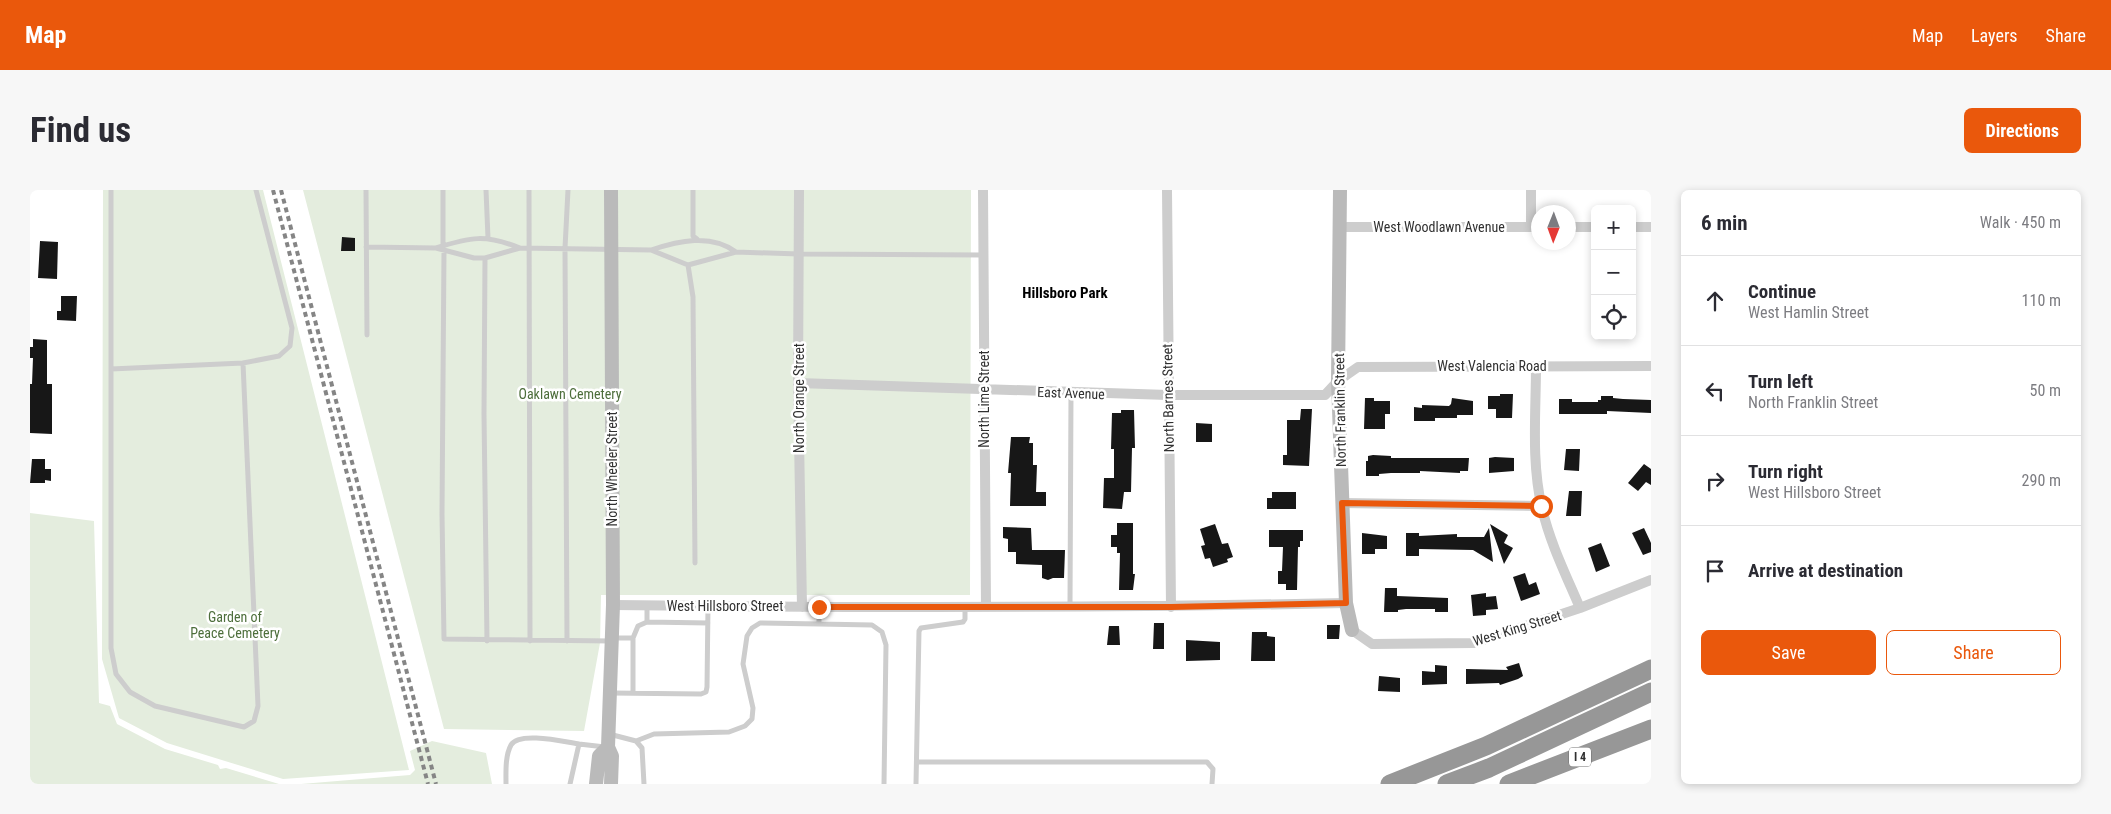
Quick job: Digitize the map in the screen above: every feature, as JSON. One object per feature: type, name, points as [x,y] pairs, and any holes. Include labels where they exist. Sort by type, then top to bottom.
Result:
[{"type":"highway","points":[[1390,784],[1486,746],[1651,669]]},
{"type":"highway","points":[[1447,784],[1489,768],[1651,692]]},
{"type":"highway","name":"I 4","points":[[1509,784],[1651,729]]},
{"type":"main road","name":"North Wheeler Street","points":[[610,190],[614,605],[608,736],[612,756],[611,784]]},
{"type":"main road","name":"North Franklin Street","points":[[1340,190],[1338,381],[1346,603],[1352,630]]},
{"type":"main road","name":"North Wheeler Street","points":[[596,784],[599,756],[608,736]]},
{"type":"street","name":"North Orange Street","points":[[800,190],[798,383],[802,606]]},
{"type":"street","name":"North Lime Street","points":[[983,190],[986,607]]},
{"type":"street","name":"North Barnes Street","points":[[1166,190],[1171,607]]},
{"type":"street","points":[[1531,190],[1533,205]]},
{"type":"street","name":"West Woodlawn Avenue","points":[[1340,227],[1531,227]]},
{"type":"street","points":[[1576,227],[1591,227]]},
{"type":"street","points":[[1636,227],[1651,227]]},
{"type":"street","points":[[1536,366],[1536,466],[1541,506],[1550,538],[1580,608]]},
{"type":"street","name":"West Valencia Road","points":[[1338,381],[1358,367],[1651,366]]},
{"type":"street","name":"East Avenue","points":[[798,383],[1071,393],[1325,395],[1338,381]]},
{"type":"street","points":[[1342,503],[1541,506]]},
{"type":"street","name":"West King Street","points":[[1352,630],[1372,644],[1474,643],[1580,608],[1651,580]]},
{"type":"street","name":"West Hillsboro Street","points":[[614,605],[1171,607],[1346,603]]},
{"type":"lane","points":[[111,190],[111,648],[116,674],[130,692],[155,706],[244,727],[254,721],[258,706],[243,363]]},
{"type":"lane","points":[[111,369],[243,363],[279,356],[290,346],[292,328],[256,190]]},
{"type":"lane","points":[[366,190],[366,335]]},
{"type":"lane","points":[[443,190],[442,504],[444,639],[567,641],[633,638]]},
{"type":"lane","points":[[486,190],[488,238]]},
{"type":"lane","points":[[529,190],[530,641]]},
{"type":"lane","points":[[567,641],[564,248],[568,190]]},
{"type":"lane","points":[[693,190],[693,236],[698,240]]},
{"type":"lane","points":[[444,248],[470,239],[488,238],[520,248]]},
{"type":"lane","points":[[651,250],[674,242],[698,240],[727,246],[736,252]]},
{"type":"lane","points":[[366,247],[444,248],[485,258],[520,248],[651,250],[688,265],[736,252],[983,255]]},
{"type":"lane","points":[[485,258],[484,414],[487,641]]},
{"type":"lane","points":[[688,265],[693,297],[695,563]]},
{"type":"lane","points":[[1070,607],[1071,393]]},
{"type":"lane","points":[[647,605],[647,622]]},
{"type":"lane","points":[[610,693],[701,694],[706,692],[708,687],[708,606]]},
{"type":"lane","points":[[819,607],[819,624]]},
{"type":"lane","points":[[916,784],[918,631],[921,628],[963,622],[965,619],[965,607]]},
{"type":"lane","points":[[633,693],[633,638],[638,626],[647,622],[708,623]]},
{"type":"lane","points":[[506,784],[508,753],[512,743],[521,738],[579,744],[608,736],[636,741],[654,734],[729,732],[745,726],[752,719],[753,708],[743,664],[747,636],[752,628],[760,623],[872,626],[882,632],[886,645],[884,784]]},
{"type":"lane","points":[[636,741],[642,748],[644,784]]},
{"type":"lane","points":[[570,784],[579,744]]},
{"type":"lane","points":[[917,762],[1207,762],[1213,769],[1212,784]]},
{"type":"green space","name":"Garden of Peace Cemetery","points":[[103,190],[263,190],[409,770],[283,779],[167,743],[119,718],[102,659]]},
{"type":"green space","name":"Oaklawn Cemetery","points":[[303,190],[971,190],[970,595],[601,595],[600,643],[584,731],[444,729]]},
{"type":"green space","points":[[30,513],[94,521],[99,703],[110,706],[117,724],[165,749],[218,765],[220,769],[226,768],[279,784],[30,784]]},
{"type":"green space","points":[[432,741],[486,753],[492,784],[301,784],[410,775],[415,770],[410,751]]},
{"type":"building","points":[[342,237],[355,238],[355,251],[341,251]]},
{"type":"building","points":[[40,241],[58,242],[57,279],[38,278]]},
{"type":"building","points":[[61,296],[77,296],[76,321],[57,320],[57,311],[61,311]]},
{"type":"building","points":[[33,339],[47,340],[47,384],[52,384],[52,434],[30,433],[30,384],[32,384],[33,358],[30,358],[30,347],[33,347]]},
{"type":"building","points":[[1500,394],[1513,394],[1512,418],[1496,418],[1496,409],[1488,409],[1488,396],[1500,396]]},
{"type":"building","points":[[1601,396],[1651,400],[1651,413],[1607,411],[1607,414],[1559,414],[1559,399],[1572,399],[1572,402],[1598,402],[1598,400],[1601,400]]},
{"type":"building","points":[[1365,398],[1374,398],[1374,401],[1390,401],[1390,414],[1385,414],[1385,429],[1364,429]]},
{"type":"building","points":[[1452,398],[1473,401],[1473,415],[1457,415],[1457,418],[1435,418],[1435,421],[1414,421],[1414,407],[1422,408],[1422,405],[1449,406]]},
{"type":"building","points":[[1301,409],[1312,409],[1309,466],[1283,465],[1283,455],[1287,455],[1287,420],[1300,420]]},
{"type":"building","points":[[1121,410],[1134,410],[1135,448],[1132,448],[1131,492],[1124,492],[1122,509],[1103,508],[1104,478],[1114,478],[1114,449],[1111,449],[1112,413],[1121,413]]},
{"type":"building","points":[[1196,423],[1212,424],[1212,442],[1196,442]]},
{"type":"building","points":[[1011,437],[1030,437],[1029,443],[1033,443],[1033,465],[1037,465],[1036,492],[1046,492],[1046,506],[1010,506],[1011,473],[1008,473]]},
{"type":"building","points":[[1566,449],[1580,449],[1579,471],[1564,470]]},
{"type":"building","points":[[1368,456],[1391,456],[1391,458],[1469,458],[1468,471],[1460,471],[1460,473],[1420,471],[1420,473],[1391,473],[1379,474],[1379,476],[1366,476],[1366,461],[1368,461]]},
{"type":"building","points":[[1489,458],[1514,458],[1514,471],[1489,473]]},
{"type":"building","points":[[32,459],[45,459],[45,469],[51,469],[51,481],[45,480],[45,483],[30,483]]},
{"type":"building","points":[[1644,464],[1651,469],[1651,485],[1646,482],[1638,491],[1628,483]]},
{"type":"building","points":[[1569,491],[1582,491],[1581,516],[1566,516]]},
{"type":"building","points":[[1272,492],[1296,492],[1296,509],[1267,509],[1267,498],[1272,498]]},
{"type":"building","points":[[1117,523],[1133,523],[1133,574],[1135,574],[1133,590],[1119,590],[1120,553],[1117,553],[1117,547],[1111,547],[1111,535],[1117,535]]},
{"type":"building","points":[[1215,524],[1222,544],[1228,543],[1233,557],[1227,559],[1228,562],[1213,567],[1210,558],[1205,559],[1201,546],[1205,545],[1200,529]]},
{"type":"building","points":[[1490,524],[1508,535],[1504,543],[1513,548],[1504,564]]},
{"type":"building","points":[[1003,527],[1031,528],[1032,550],[1065,550],[1064,578],[1048,580],[1042,578],[1042,565],[1016,564],[1016,552],[1008,552],[1008,539],[1003,538]]},
{"type":"building","points":[[1489,528],[1493,562],[1473,550],[1419,549],[1419,556],[1406,556],[1406,533],[1419,533],[1419,536],[1457,534],[1457,537],[1484,537]]},
{"type":"building","points":[[1644,528],[1651,543],[1651,552],[1643,555],[1632,533]]},
{"type":"building","points":[[1269,530],[1303,530],[1303,541],[1300,541],[1300,547],[1298,547],[1297,590],[1286,590],[1286,584],[1278,584],[1278,571],[1282,571],[1283,547],[1269,547]]},
{"type":"building","points":[[1362,533],[1387,536],[1387,549],[1375,549],[1375,554],[1362,554]]},
{"type":"building","points":[[1601,543],[1610,566],[1596,572],[1588,548]]},
{"type":"building","points":[[1525,573],[1529,585],[1536,582],[1540,594],[1521,601],[1513,577]]},
{"type":"building","points":[[1385,588],[1397,588],[1397,596],[1448,598],[1448,612],[1435,612],[1435,609],[1406,609],[1398,610],[1398,612],[1384,612]]},
{"type":"building","points":[[1486,593],[1486,597],[1496,596],[1498,609],[1486,610],[1486,615],[1473,616],[1471,595]]},
{"type":"building","points":[[1154,623],[1164,623],[1164,649],[1153,649]]},
{"type":"building","points":[[1327,625],[1340,625],[1339,639],[1327,639]]},
{"type":"building","points":[[1109,626],[1119,626],[1120,645],[1107,645]]},
{"type":"building","points":[[1252,632],[1267,632],[1267,636],[1275,637],[1275,661],[1251,661]]},
{"type":"building","points":[[1186,640],[1220,642],[1220,660],[1186,661]]},
{"type":"building","points":[[1519,663],[1523,676],[1518,679],[1500,685],[1499,683],[1466,684],[1466,669],[1508,670],[1506,667]]},
{"type":"building","points":[[1435,665],[1447,666],[1447,684],[1422,685],[1422,671],[1435,672]]},
{"type":"building","points":[[1379,676],[1400,678],[1400,692],[1378,691]]},
{"type":"railway","points":[[273,190],[428,784]]},
{"type":"railway","points":[[281,190],[436,784]]},
{"type":"district","name":"Hillsboro Park","points":[[1065,293]]},
{"type":"route","points":[[819,607],[1171,607],[1346,603],[1342,503],[1541,506]]}]
